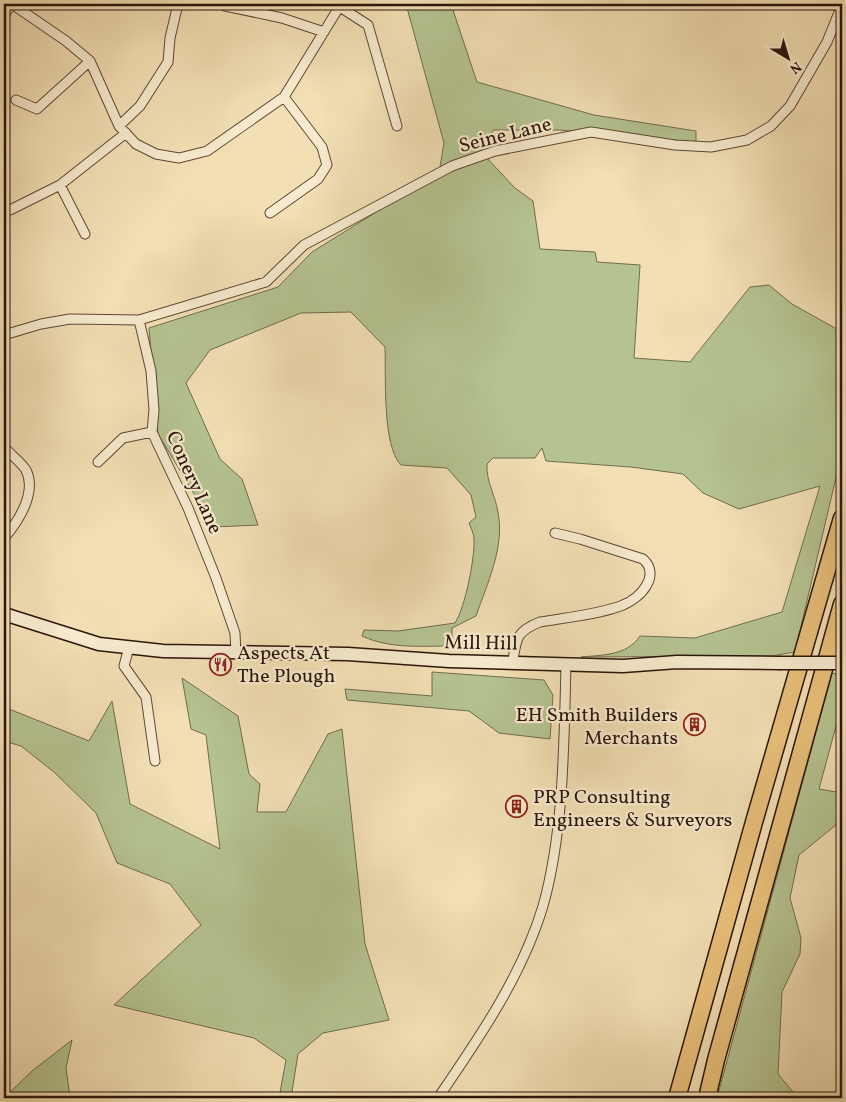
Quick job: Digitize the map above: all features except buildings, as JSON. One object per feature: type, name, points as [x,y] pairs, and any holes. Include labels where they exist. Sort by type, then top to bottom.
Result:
[{"type":"highway","points":[[677,1098],[842,518]]},
{"type":"highway","points":[[708,1098],[716,1060],[842,604]]},
{"type":"main road","name":"Mill Hill","points":[[4,614],[99,644],[236,654],[348,654],[450,661],[513,661],[566,664],[842,663]]},
{"type":"street","points":[[4,16],[12,4],[66,41],[90,61],[120,126],[136,144],[156,154],[179,158],[207,151],[284,98],[341,5],[368,26],[397,126]]},
{"type":"street","points":[[120,126],[140,106],[168,62],[170,38],[178,4]]},
{"type":"street","points":[[230,5],[282,18],[324,32]]},
{"type":"street","name":"Seine Lane","points":[[4,335],[41,324],[70,319],[139,320],[266,282],[304,245],[457,164],[482,155],[591,132],[675,145],[711,147],[747,140],[771,126],[790,106],[827,42],[842,5]]},
{"type":"street","points":[[37,109],[90,61]]},
{"type":"street","points":[[270,213],[318,179],[327,164],[322,147],[284,98]]},
{"type":"street","points":[[16,100],[37,109],[41,118]]},
{"type":"street","points":[[4,211],[10,210],[60,185],[126,133]]},
{"type":"street","points":[[60,185],[85,234]]},
{"type":"street","name":"Conery Lane","points":[[139,320],[151,371],[154,410],[152,432],[188,508],[216,578],[234,633],[236,654]]},
{"type":"street","points":[[98,462],[123,438],[152,432]]},
{"type":"street","points":[[4,447],[26,469],[30,487],[22,512],[4,538]]},
{"type":"street","points":[[513,661],[516,638],[528,627],[540,622],[623,606],[644,590],[650,579],[650,567],[643,559],[555,533]]},
{"type":"street","points":[[124,647],[124,666],[146,697],[155,760]]},
{"type":"street","points":[[438,1098],[492,1017],[518,969],[543,906],[556,829],[562,764],[566,664]]},
{"type":"green space","points":[[406,4],[451,4],[477,82],[594,115],[696,131],[696,142],[559,130],[493,130],[485,156],[515,188],[533,201],[540,249],[595,252],[597,262],[640,265],[634,358],[690,362],[750,287],[769,285],[792,304],[842,332],[842,452],[795,652],[771,656],[581,657],[605,655],[621,651],[635,643],[640,636],[695,638],[782,612],[820,486],[739,509],[703,493],[683,474],[631,467],[546,461],[542,448],[535,458],[493,458],[487,464],[488,477],[497,506],[500,525],[497,552],[476,616],[452,628],[452,646],[395,645],[362,636],[364,630],[398,631],[455,623],[459,616],[469,582],[474,537],[469,523],[476,517],[471,495],[447,468],[401,465],[395,456],[386,409],[385,347],[351,312],[301,313],[210,350],[186,383],[220,459],[242,479],[258,525],[214,527],[158,434],[149,328],[278,287],[312,252],[439,173],[444,143]]},
{"type":"green space","points":[[432,672],[544,680],[553,695],[550,739],[499,733],[469,711],[347,700],[345,689],[432,696]]},
{"type":"green space","points":[[832,673],[842,675],[842,704],[819,789],[842,793],[842,820],[799,855],[790,898],[801,938],[800,954],[782,992],[778,1074],[798,1098],[717,1098]]},
{"type":"green space","points":[[182,678],[238,716],[249,774],[260,784],[257,812],[286,812],[328,734],[342,729],[365,944],[389,1020],[323,1033],[298,1054],[291,1098],[279,1098],[286,1060],[254,1038],[114,1005],[201,925],[170,884],[117,863],[96,813],[54,772],[21,746],[4,741],[4,707],[89,741],[112,701],[130,804],[220,849],[206,735],[191,729]]},
{"type":"green space","points":[[72,1040],[66,1068],[70,1098],[4,1098],[32,1071]]},
{"type":"place","name":"Aspects At The Plough","points":[[221,664]]},
{"type":"place","name":"EH Smith Builders Merchants","points":[[694,725]]},
{"type":"place","name":"PRP Consulting Engineers & Surveyors","points":[[517,807]]}]
